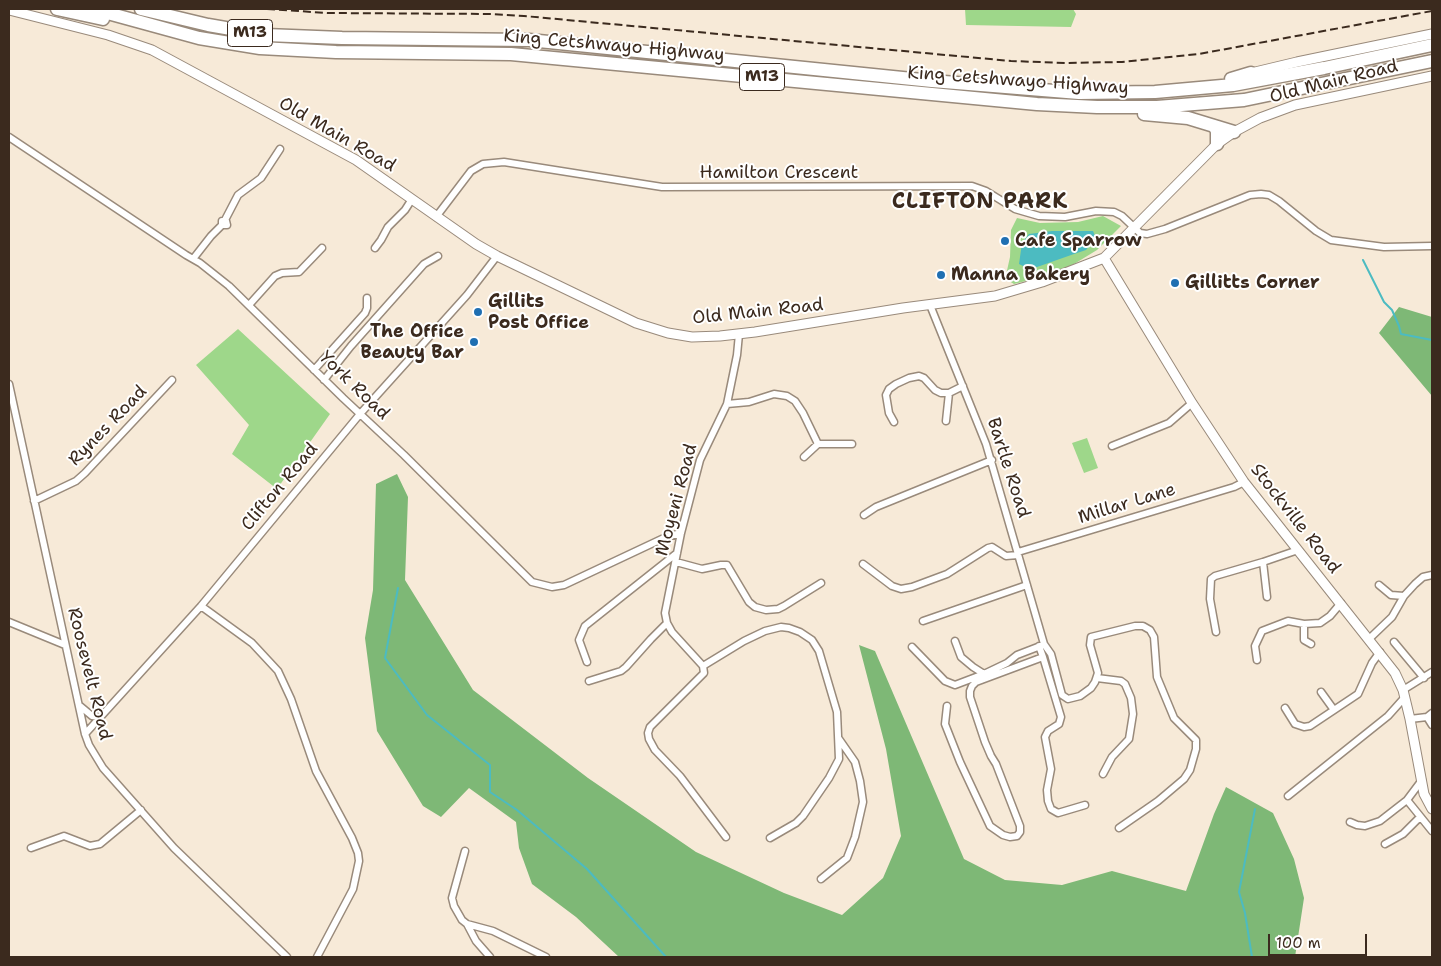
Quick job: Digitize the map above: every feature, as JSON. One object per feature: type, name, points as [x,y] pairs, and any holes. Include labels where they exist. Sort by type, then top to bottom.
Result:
[{"type":"highway","points":[[57,9],[162,29]]},
{"type":"highway","name":"King Cetshwayo Highway","points":[[93,9],[162,29],[227,43],[286,50],[511,54],[1037,104],[1097,107],[1179,106],[1244,100],[1432,61]]},
{"type":"highway","name":"King Cetshwayo Highway","points":[[141,9],[208,25],[273,36],[530,40],[1025,90],[1108,94],[1190,90],[1267,80],[1432,38]]},
{"type":"highway","points":[[1190,90],[1251,73]]},
{"type":"highway","points":[[1097,107],[1188,118],[1234,132]]},
{"type":"highway","points":[[1214,126],[1218,131],[1217,144]]},
{"type":"street","name":"Old Main Road","points":[[9,10],[108,35],[152,50],[356,160],[497,256],[620,316],[652,329],[692,337],[739,334],[995,296],[1054,278],[1104,258],[1217,144],[1260,118],[1295,105],[1432,76]]},
{"type":"street","points":[[1251,73],[1297,62],[1432,38]]},
{"type":"street","name":"York Road","points":[[9,137],[192,258],[229,286],[324,380],[404,455],[527,579],[535,584],[552,587],[564,585],[666,537],[681,534]]},
{"type":"street","points":[[192,258],[224,223],[238,195],[261,178],[280,150]]},
{"type":"street","name":"Hamilton Crescent","points":[[436,216],[471,171],[483,164],[504,162],[662,187],[972,186],[1024,212],[1051,217],[1096,211],[1114,212],[1122,216],[1135,228]]},
{"type":"street","points":[[1135,228],[1142,234],[1150,234],[1236,200],[1250,195],[1261,194],[1269,195],[1279,201],[1316,231],[1331,240],[1384,247],[1432,246]]},
{"type":"street","points":[[374,248],[388,227],[405,210],[412,199]]},
{"type":"street","points":[[249,305],[275,276],[282,273],[299,272],[322,248]]},
{"type":"street","points":[[324,380],[351,346],[424,264],[438,256]]},
{"type":"street","name":"Clifton Road","points":[[85,734],[201,606],[360,414],[467,295],[497,256]]},
{"type":"street","name":"Stockville Road","points":[[1104,258],[1192,403],[1244,482],[1395,673],[1404,694],[1426,800],[1432,809]]},
{"type":"street","points":[[314,370],[365,313],[367,298]]},
{"type":"street","name":"Bartle Road","points":[[930,305],[992,460],[1042,645]]},
{"type":"street","name":"Moyeni Road","points":[[667,623],[665,614],[681,534],[700,460],[727,404],[738,355],[739,334]]},
{"type":"street","points":[[894,422],[889,413],[886,395],[889,389],[896,384],[912,377],[920,376],[935,390],[949,393],[963,386]]},
{"type":"street","name":"Rynes Road","points":[[34,501],[76,481],[86,473],[172,380]]},
{"type":"street","name":"Roosevelt Road","points":[[9,384],[85,734],[93,753],[174,848],[287,957]]},
{"type":"street","points":[[946,422],[949,393]]},
{"type":"street","points":[[727,404],[749,402],[774,394],[787,396],[795,401],[803,413],[818,444]]},
{"type":"street","points":[[1112,446],[1169,422],[1192,403]]},
{"type":"street","points":[[804,457],[818,444],[852,444]]},
{"type":"street","points":[[864,516],[876,507],[992,460]]},
{"type":"street","name":"Millar Lane","points":[[1018,553],[1234,487],[1244,482]]},
{"type":"street","points":[[863,564],[892,586],[901,589],[912,587],[947,574],[988,548],[994,548],[1007,557],[1018,553]]},
{"type":"street","points":[[1216,632],[1210,599],[1211,579],[1215,576],[1298,550]]},
{"type":"street","points":[[587,662],[579,640],[585,626],[678,553]]},
{"type":"street","points":[[676,562],[702,569],[720,565],[726,566],[751,605],[766,610],[778,609],[784,606],[821,582]]},
{"type":"street","points":[[1263,562],[1267,597]]},
{"type":"street","points":[[1369,639],[1392,617],[1404,596],[1420,579],[1432,575]]},
{"type":"street","points":[[924,621],[1027,585]]},
{"type":"street","points":[[1379,585],[1391,594],[1404,596]]},
{"type":"street","points":[[1257,660],[1255,646],[1262,631],[1288,621],[1304,624],[1323,622],[1341,603]]},
{"type":"street","points":[[201,606],[252,644],[278,671],[316,771],[358,853],[359,862],[353,889],[317,957]]},
{"type":"street","points":[[9,622],[66,646]]},
{"type":"street","points":[[589,681],[618,672],[626,667],[667,623],[676,637],[703,666],[704,674],[650,726],[649,739],[655,750],[680,776],[726,837]]},
{"type":"street","points":[[1304,624],[1304,640],[1311,644]]},
{"type":"street","points":[[1042,645],[1049,650],[1061,693],[1066,698],[1072,698],[1085,693],[1091,688],[1097,678],[1097,669],[1090,645],[1091,637],[1138,625],[1149,628],[1154,637],[1157,677],[1160,685],[1175,720],[1193,736],[1197,745],[1191,767],[1184,779],[1148,809],[1119,828]]},
{"type":"street","points":[[703,666],[744,640],[765,631],[785,627],[800,632],[812,640],[818,651],[837,712],[839,759],[836,767],[803,816],[796,823],[770,838]]},
{"type":"street","points":[[955,641],[962,657],[984,674]]},
{"type":"street","points":[[1394,642],[1424,678]]},
{"type":"street","points":[[1042,645],[1043,657],[1061,718],[1059,724],[1048,730],[1045,737],[1051,769],[1047,790],[1048,801],[1052,810],[1058,812],[1085,805]]},
{"type":"street","points":[[912,647],[948,684],[959,685],[1007,663],[1017,655],[1042,645]]},
{"type":"street","points":[[1285,708],[1295,724],[1304,727],[1310,726],[1360,691],[1372,663],[1380,652]]},
{"type":"street","points":[[947,706],[945,724],[960,762],[990,826],[1003,835],[1017,836],[1020,833],[1020,826],[996,764],[985,742],[970,697],[970,691],[976,682],[1043,657]]},
{"type":"street","points":[[1288,796],[1388,716],[1404,694],[1432,672]]},
{"type":"street","points":[[1097,678],[1121,681],[1125,684],[1131,698],[1133,714],[1129,739],[1112,757],[1103,774]]},
{"type":"street","points":[[1321,692],[1334,710]]},
{"type":"street","points":[[79,706],[92,716],[100,718]]},
{"type":"street","points":[[1410,719],[1430,715],[1432,725]]},
{"type":"street","points":[[821,879],[847,858],[855,836],[862,802],[860,781],[855,762],[839,739]]},
{"type":"street","points":[[1350,822],[1361,826],[1383,820],[1407,800],[1422,780]]},
{"type":"street","points":[[1407,800],[1432,831]]},
{"type":"street","points":[[31,848],[64,836],[90,846],[100,844],[141,810]]},
{"type":"street","points":[[1385,844],[1399,837],[1420,817]]},
{"type":"street","points":[[465,851],[452,903],[476,941],[490,957]]},
{"type":"street","points":[[466,924],[494,931],[546,957]]},
{"type":"green space","points":[[965,9],[1073,9],[1076,14],[1071,27],[966,25]]},
{"type":"green space","points":[[1103,216],[1121,226],[1097,250],[1061,272],[1014,284],[1004,278],[1010,257],[1011,230],[1017,218],[1040,223],[1078,222]]},
{"type":"green space","points":[[1399,307],[1432,317],[1432,396],[1379,333]]},
{"type":"green space","points":[[238,329],[330,414],[277,489],[232,454],[249,425],[196,365]]},
{"type":"green space","points":[[1087,438],[1098,468],[1084,473],[1072,443]]},
{"type":"green space","points":[[397,474],[408,497],[405,580],[473,690],[588,778],[696,852],[784,893],[842,915],[883,878],[901,836],[886,749],[859,645],[875,651],[964,859],[1005,880],[1062,885],[1112,871],[1186,891],[1214,814],[1226,787],[1273,813],[1294,859],[1304,898],[1295,957],[619,957],[576,917],[532,884],[519,848],[516,822],[469,788],[441,817],[423,806],[377,731],[365,638],[373,590],[376,484]]},
{"type":"water","points":[[1052,231],[1093,231],[1096,238],[1086,250],[1037,267],[1025,267],[1019,264],[1022,243],[1029,234]]},
{"type":"waterway","points":[[1363,260],[1384,302],[1392,310],[1401,334],[1432,340]]},
{"type":"waterway","points":[[398,588],[385,658],[427,715],[490,765],[490,792],[517,810],[587,869],[666,957]]},
{"type":"waterway","points":[[1252,957],[1245,913],[1239,892],[1255,809]]},
{"type":"railway","points":[[267,9],[328,13],[492,14],[524,16],[1011,61],[1065,63],[1122,62],[1199,54],[1432,11]]},
{"type":"place","name":"Cafe Sparrow","points":[[1005,241]]},
{"type":"place","name":"Manna Bakery","points":[[941,275]]},
{"type":"place","name":"Gillitts Corner","points":[[1175,283]]},
{"type":"place","name":"Gillits Post Office","points":[[478,312]]},
{"type":"place","name":"The Office Beauty Bar","points":[[474,342]]},
{"type":"district","name":"CLIFTON PARK","points":[[980,202]]}]
